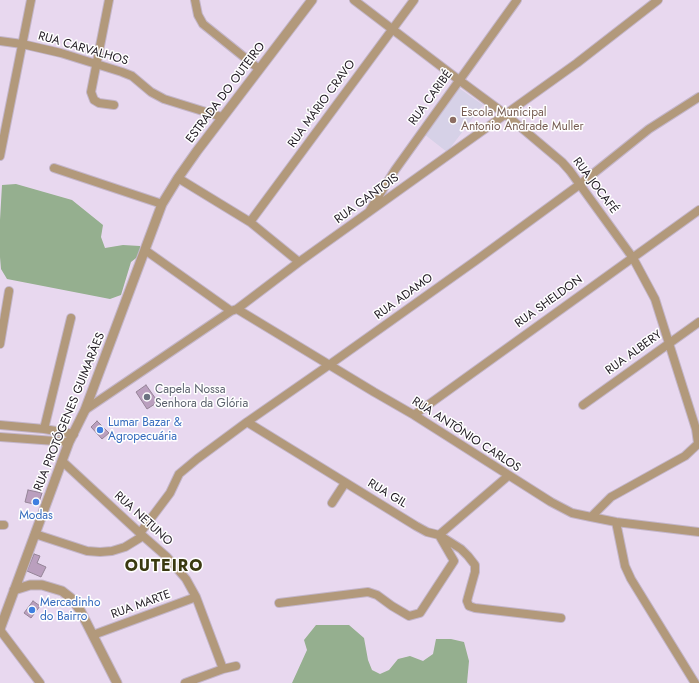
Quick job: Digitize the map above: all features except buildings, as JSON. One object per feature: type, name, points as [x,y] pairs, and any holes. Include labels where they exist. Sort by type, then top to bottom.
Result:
[{"type":"street","points":[[0,156],[31,0]]},
{"type":"street","points":[[109,0],[91,96],[99,103],[114,105]]},
{"type":"street","points":[[195,0],[198,15],[202,24],[259,69]]},
{"type":"street","name":"ESTRADA DO OUTEIRO","points":[[162,204],[178,178],[222,117],[312,0]]},
{"type":"street","name":"RUA JOCAFÉ","points":[[354,0],[505,114],[562,162],[633,258],[655,299],[696,429],[699,443]]},
{"type":"street","name":"RUA MÁRIO CRAVO","points":[[250,222],[414,0]]},
{"type":"street","name":"RUA CARIBÉ","points":[[369,212],[395,170],[517,0]]},
{"type":"street","name":"RUA GANTOIS","points":[[85,410],[234,310],[601,45],[658,0]]},
{"type":"street","name":"RUA CARVALHOS","points":[[0,41],[22,44],[96,63],[132,76],[152,92],[164,99],[222,117]]},
{"type":"street","name":"RUA ADAMO","points":[[142,535],[170,493],[179,474],[247,422],[329,365],[579,185],[649,129],[699,97]]},
{"type":"street","points":[[54,168],[162,204]]},
{"type":"street","points":[[178,178],[250,222],[299,262]]},
{"type":"street","name":"RUA PROTÓGENES GUIMARÃES","points":[[0,629],[69,442],[85,410],[162,204]]},
{"type":"street","name":"RUA SHELDON","points":[[414,415],[699,210]]},
{"type":"street","name":"RUA ANTÔNIO CARLOS","points":[[145,250],[234,310],[414,415],[508,476],[572,513],[616,522],[699,532]]},
{"type":"street","points":[[0,344],[9,291]]},
{"type":"street","points":[[44,429],[71,318]]},
{"type":"street","name":"RUA ALBERY","points":[[583,405],[699,322]]},
{"type":"street","name":"RUA GIL","points":[[247,422],[422,529],[439,535],[461,549],[475,565],[473,583],[467,601],[469,606],[475,608],[561,618]]},
{"type":"street","points":[[0,425],[44,429],[74,434]]},
{"type":"street","points":[[0,437],[69,442]]},
{"type":"street","points":[[591,517],[611,497],[685,456],[699,443]]},
{"type":"street","name":"RUA NETUNO","points":[[62,461],[178,568],[186,579],[196,598],[223,669]]},
{"type":"street","points":[[279,603],[368,592],[377,595],[409,616],[420,613],[454,561],[439,535],[508,476]]},
{"type":"street","points":[[332,503],[345,483]]},
{"type":"street","points":[[616,522],[624,566],[695,683]]},
{"type":"street","points":[[35,534],[87,551],[100,552],[112,551],[125,546],[142,535]]},
{"type":"street","points":[[14,590],[30,585],[42,585],[62,591],[71,598],[80,610],[117,683]]},
{"type":"street","name":"RUA MARTE","points":[[93,635],[196,598]]},
{"type":"street","points":[[0,629],[40,683]]},
{"type":"street","points":[[186,683],[223,669],[236,666]]},
{"type":"shaded area","name":"Escola Municipal Antonio Andrade Muller","points":[[459,88],[483,105],[447,152],[424,134]]},
{"type":"green space","points":[[16,184],[72,200],[103,225],[101,237],[105,248],[123,245],[140,246],[140,255],[131,262],[121,295],[110,299],[7,279],[1,269],[0,257],[2,185]]},
{"type":"green space","points":[[316,625],[349,625],[364,638],[368,660],[372,670],[380,674],[389,670],[398,659],[410,656],[423,661],[433,654],[436,639],[451,639],[464,642],[469,661],[467,683],[292,683],[307,650],[304,640]]},
{"type":"place","name":"Escola Municipal Antonio Andrade Muller","points":[[453,120]]},
{"type":"place","name":"Capela Nossa Senhora da Glória","points":[[147,397]]},
{"type":"place","name":"Lumar Bazar & Agropecuária","points":[[100,430]]},
{"type":"place","name":"Modas","points":[[36,502]]},
{"type":"place","name":"Mercadinho do Bairro","points":[[32,610]]},
{"type":"district","name":"OUTEIRO","points":[[164,567]]}]
